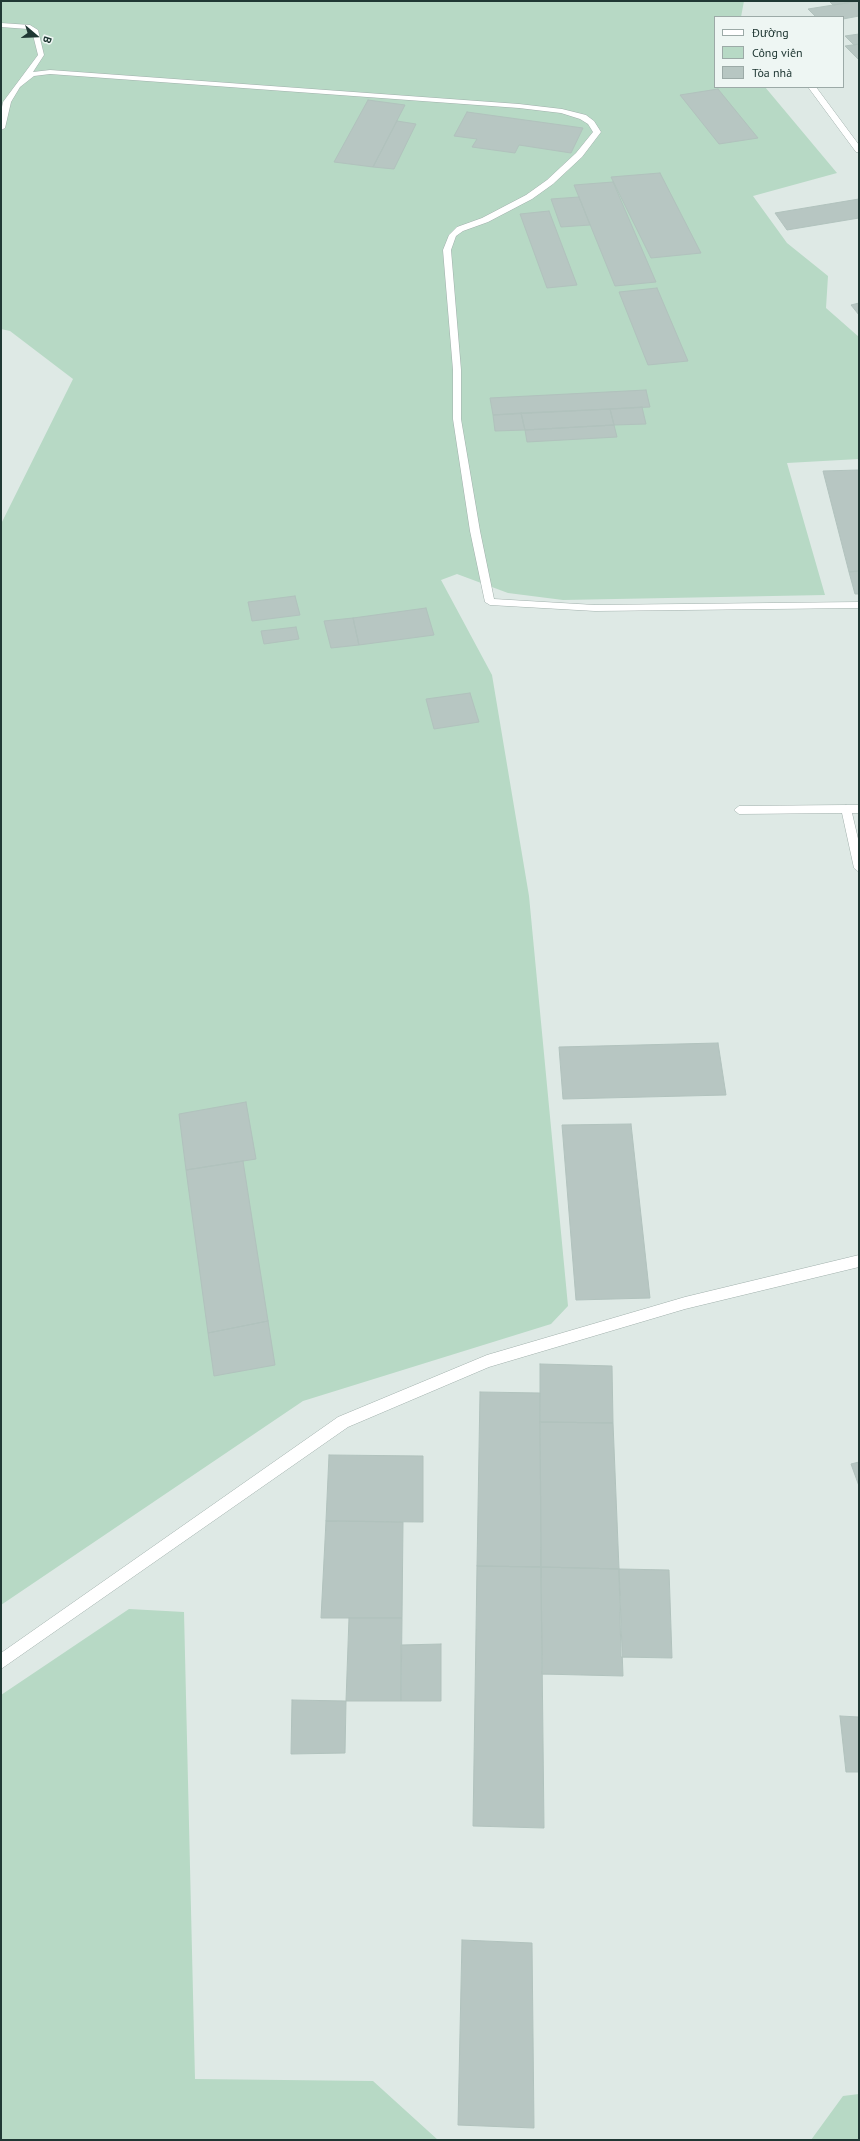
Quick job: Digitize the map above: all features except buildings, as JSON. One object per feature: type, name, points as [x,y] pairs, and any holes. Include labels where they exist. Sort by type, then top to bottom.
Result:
[{"type":"street","points":[[1,25],[30,27],[34,28],[36,33],[41,55],[23,81]]},
{"type":"street","points":[[1,128],[7,102],[17,86],[32,74],[50,72],[519,106],[562,111],[583,116],[592,123],[597,132],[579,155],[550,182],[529,196],[485,220],[460,229],[453,235],[447,250],[457,370],[457,419],[474,531],[490,602],[587,608],[859,605]]},
{"type":"street","points":[[813,88],[859,150]]},
{"type":"street","points":[[846,809],[859,868]]},
{"type":"street","points":[[739,810],[859,809]]},
{"type":"street","points":[[1,1662],[343,1422],[487,1361],[684,1303],[859,1261]]},
{"type":"green space","points":[[1,1],[744,1],[741,16],[714,16],[714,88],[766,88],[837,173],[753,196],[787,243],[828,276],[826,308],[859,337],[859,459],[787,463],[825,595],[563,600],[508,593],[457,574],[441,580],[492,675],[529,896],[568,1306],[551,1324],[303,1401],[1,1605],[1,524],[73,379],[10,331],[1,329]]},
{"type":"green space","points":[[129,1609],[184,1612],[195,2079],[373,2081],[438,2140],[1,2140],[1,1695]]},
{"type":"green space","points":[[859,2094],[859,2140],[811,2140],[843,2096]]}]
